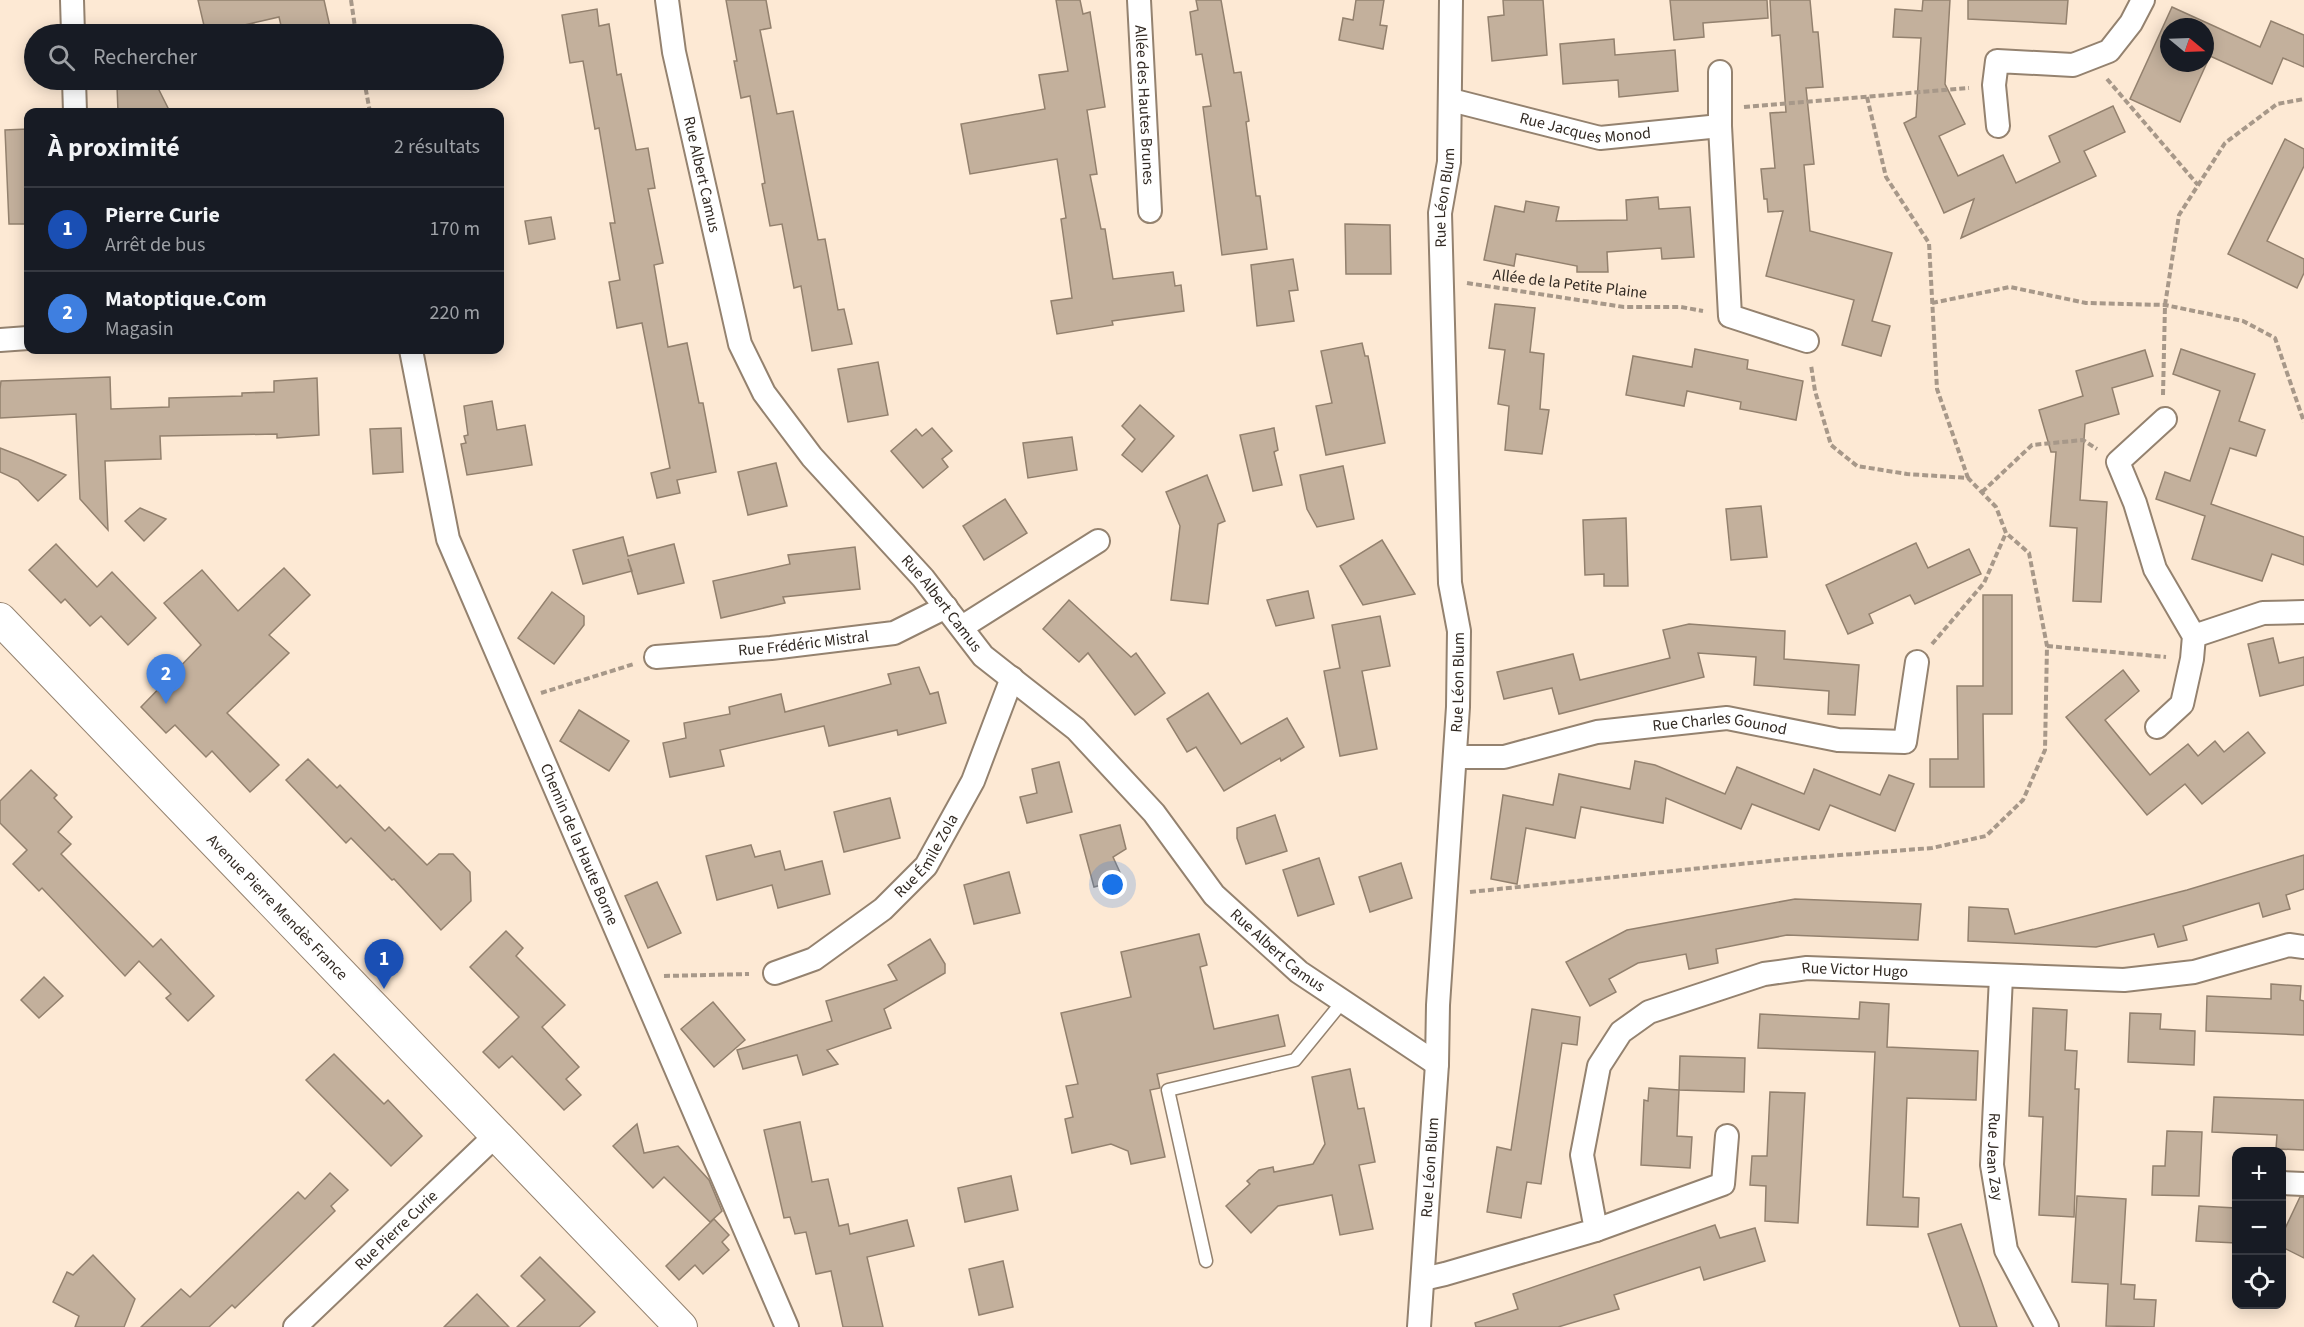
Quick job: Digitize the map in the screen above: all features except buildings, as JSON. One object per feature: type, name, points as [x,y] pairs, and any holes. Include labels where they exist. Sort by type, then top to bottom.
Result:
[{"type":"main road","name":"Avenue Pierre Mendès France","points":[[0,619],[681,1327]]},
{"type":"street","points":[[72,0],[73,24]]},
{"type":"street","name":"Rue Albert Camus","points":[[667,0],[674,52],[740,344],[764,393],[812,457],[923,578],[983,656],[1076,729],[1154,813],[1214,895],[1299,972],[1437,1064]]},
{"type":"street","name":"Allée des Hautes Brunes","points":[[1138,0],[1150,211]]},
{"type":"street","name":"Rue Léon Blum","points":[[1419,1327],[1437,1064],[1445,894],[1456,757],[1459,631],[1450,583],[1440,213],[1449,162],[1451,0]]},
{"type":"street","points":[[1998,126],[1994,85],[1997,61],[2073,64],[2109,51],[2131,23],[2144,0]]},
{"type":"street","points":[[1720,72],[1720,117],[1730,316],[1807,342]]},
{"type":"street","points":[[74,90],[75,108]]},
{"type":"street","name":"Rue Jacques Monod","points":[[1451,100],[1600,138],[1720,117]]},
{"type":"street","points":[[0,340],[24,338]]},
{"type":"street","name":"Chemin de la Haute Borne","points":[[412,354],[448,539],[787,1327]]},
{"type":"street","points":[[2157,727],[2182,704],[2192,659],[2194,636],[2155,569],[2135,503],[2118,462],[2165,418]]},
{"type":"street","points":[[962,627],[1098,541]]},
{"type":"street","name":"Rue Frédéric Mistral","points":[[656,657],[771,648],[894,633],[946,607]]},
{"type":"street","points":[[2194,636],[2263,613],[2304,612]]},
{"type":"street","name":"Rue Charles Gounod","points":[[1456,757],[1504,757],[1596,732],[1727,718],[1838,740],[1905,742],[1917,662]]},
{"type":"street","name":"Rue Émile Zola","points":[[775,973],[814,959],[883,909],[926,866],[973,781],[1012,678]]},
{"type":"street","name":"Rue Victor Hugo","points":[[1596,1230],[1582,1155],[1599,1066],[1621,1032],[1650,1012],[1764,974],[1807,968],[2124,980],[2194,972],[2289,945],[2304,947]]},
{"type":"street","name":"Rue Jean Zay","points":[[2001,977],[1992,1164],[2006,1250],[2048,1327]]},
{"type":"street","name":"Rue Pierre Curie","points":[[295,1327],[496,1135]]},
{"type":"street","points":[[1423,1279],[1596,1230],[1723,1184],[1727,1136]]},
{"type":"street","points":[[2286,1183],[2304,1184]]},
{"type":"lane","points":[[1206,1261],[1168,1090],[1295,1060],[1342,1001]]},
{"type":"path","points":[[351,0],[355,24]]},
{"type":"path","points":[[2089,58],[2198,185]]},
{"type":"path","points":[[1720,117],[1867,97],[1994,85]]},
{"type":"path","points":[[366,90],[369,108]]},
{"type":"path","points":[[1445,894],[1789,859],[1932,848],[1986,836],[2023,800],[2045,750],[2047,646],[2029,553],[2006,533],[1996,507],[1968,478],[1937,389],[1929,243],[1886,177],[1867,97]]},
{"type":"path","points":[[2165,418],[2162,382],[2164,305],[2179,215],[2225,142],[2277,104],[2304,99]]},
{"type":"path","name":"Allée de la Petite Plaine","points":[[1443,278],[1624,307],[1681,307],[1730,316]]},
{"type":"path","points":[[1932,303],[2010,287],[2086,303],[2164,305],[2242,321],[2275,338],[2304,422]]},
{"type":"path","points":[[1807,342],[1815,391],[1831,446],[1857,466],[1907,474],[1968,478]]},
{"type":"path","points":[[1982,492],[2032,445],[2083,440],[2118,462]]},
{"type":"path","points":[[1917,662],[1984,583],[2006,533]]},
{"type":"path","points":[[2047,646],[2192,659]]},
{"type":"path","points":[[517,700],[656,657]]},
{"type":"path","points":[[636,977],[775,973]]},
{"type":"place","name":"Matoptique.Com","points":[[166,704]]},
{"type":"place","name":"Pierre Curie","points":[[384,989]]}]
